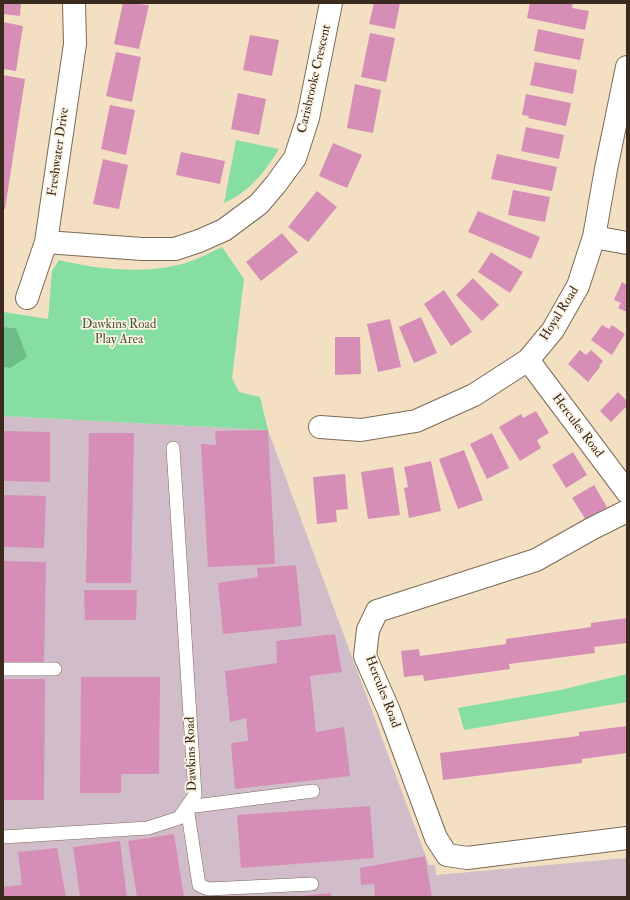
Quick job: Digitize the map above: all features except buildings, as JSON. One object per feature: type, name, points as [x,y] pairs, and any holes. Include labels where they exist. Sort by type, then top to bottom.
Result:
[{"type":"street","name":"Freshwater Drive","points":[[27,298],[46,242],[75,44],[74,3]]},
{"type":"street","name":"Carisbrooke Crescent","points":[[46,242],[142,249],[175,248],[199,241],[224,230],[259,204],[295,158],[308,118],[331,3]]},
{"type":"street","name":"Hoyal Road","points":[[320,427],[361,430],[416,421],[474,395],[528,360],[553,330],[578,286],[594,237],[627,67]]},
{"type":"street","points":[[594,237],[627,243]]},
{"type":"street","name":"Hercules Road","points":[[528,360],[627,492]]},
{"type":"street","name":"Hercules Road","points":[[627,511],[591,529],[536,560],[377,611],[368,630],[365,656],[389,711],[436,838],[447,855],[467,858],[627,838]]},
{"type":"lane","name":"Dawkins Road","points":[[3,837],[148,828],[179,818],[195,795],[186,628],[173,448]]},
{"type":"lane","points":[[3,669],[55,669]]},
{"type":"lane","points":[[312,884],[208,890],[199,885],[187,807],[313,791]]},
{"type":"shaded area","points":[[3,416],[268,430],[429,865],[435,865],[436,875],[627,858],[627,897],[3,897]]},
{"type":"green space","points":[[236,140],[279,149],[268,166],[249,187],[224,203]]},
{"type":"green space","name":"Dawkins Road Play Area","points":[[222,247],[244,279],[232,378],[239,392],[260,397],[268,430],[3,416],[3,367],[10,368],[16,328],[3,327],[4,312],[48,319],[52,271],[59,260],[125,270],[160,268],[195,260]]},
{"type":"green space","points":[[3,327],[16,328],[27,357],[10,368],[3,367]]},
{"type":"green space","points":[[627,674],[627,702],[464,730],[458,708],[560,690]]}]
